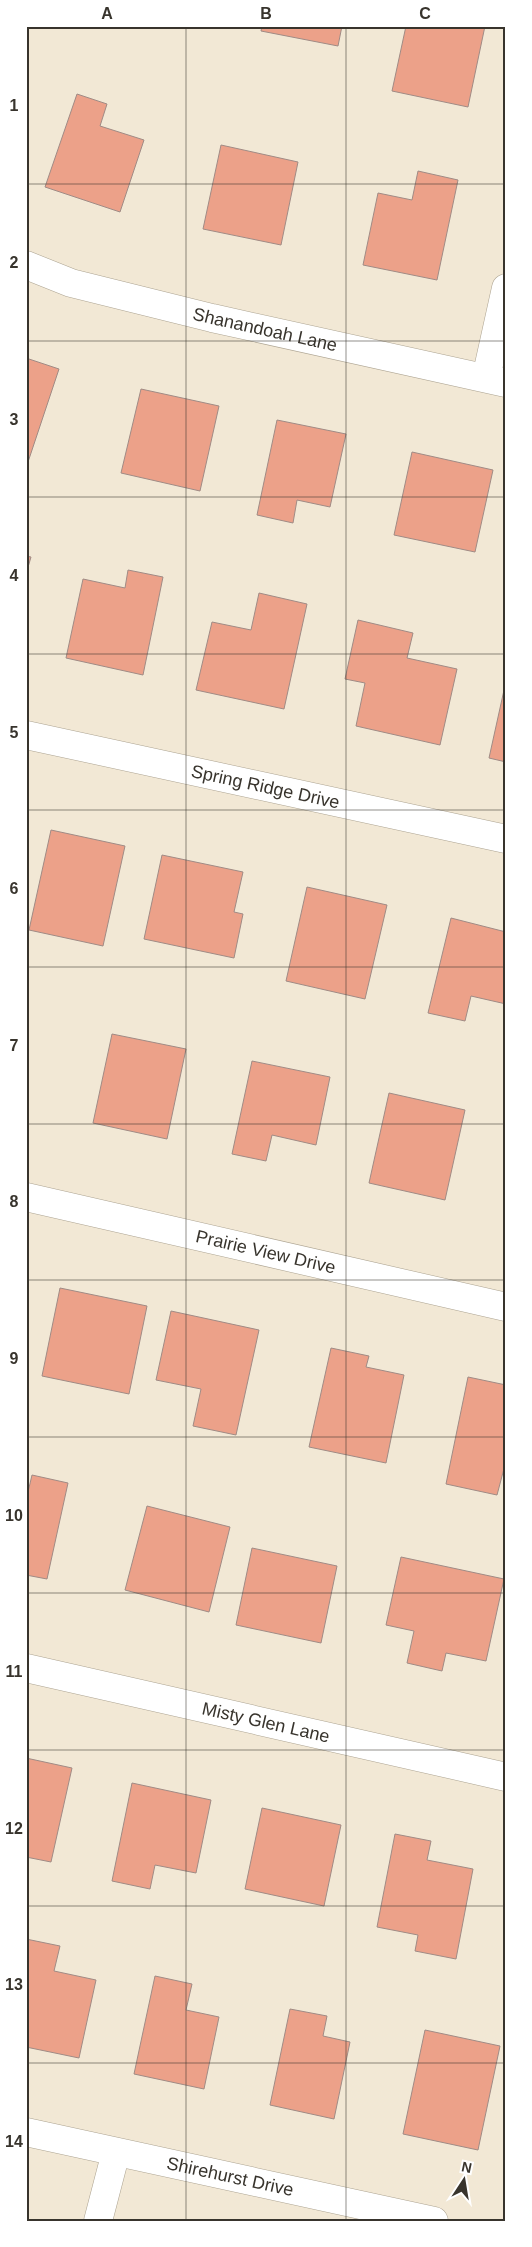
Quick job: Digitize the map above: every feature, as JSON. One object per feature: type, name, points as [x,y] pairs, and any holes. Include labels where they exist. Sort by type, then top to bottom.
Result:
[{"type":"street","name":"Shanandoah Lane","points":[[26,265],[71,283],[155,304],[496,380]]},
{"type":"street","points":[[496,380],[506,288]]},
{"type":"street","name":"Spring Ridge Drive","points":[[26,735],[506,839]]},
{"type":"street","name":"Prairie View Drive","points":[[26,1197],[506,1307]]},
{"type":"street","name":"Misty Glen Lane","points":[[26,1668],[506,1777]]},
{"type":"street","name":"Shirehurst Drive","points":[[26,2132],[434,2221]]},
{"type":"street","points":[[98,2221],[116,2152]]},
{"type":"building","points":[[262,26],[342,26],[338,46],[261,31]]},
{"type":"building","points":[[406,26],[485,26],[468,107],[392,91]]},
{"type":"building","points":[[77,94],[107,104],[100,126],[144,140],[120,212],[45,187]]},
{"type":"building","points":[[221,145],[298,162],[281,245],[203,229]]},
{"type":"building","points":[[418,171],[458,180],[437,280],[363,265],[378,193],[412,200]]},
{"type":"building","points":[[26,358],[59,369],[27,465],[26,464]]},
{"type":"building","points":[[141,389],[219,406],[200,491],[121,473]]},
{"type":"building","points":[[277,420],[346,434],[330,507],[297,500],[293,523],[257,515]]},
{"type":"building","points":[[412,452],[493,470],[475,552],[394,535]]},
{"type":"building","points":[[26,556],[31,557],[26,574]]},
{"type":"building","points":[[128,570],[163,577],[143,675],[66,658],[83,579],[125,588]]},
{"type":"building","points":[[259,593],[307,604],[284,709],[196,690],[212,622],[251,630]]},
{"type":"building","points":[[358,620],[413,633],[407,658],[457,669],[440,745],[356,726],[365,683],[345,679]]},
{"type":"building","points":[[506,681],[506,762],[489,758]]},
{"type":"building","points":[[51,830],[125,846],[103,946],[29,930]]},
{"type":"building","points":[[162,855],[243,872],[234,912],[243,914],[234,958],[144,939]]},
{"type":"building","points":[[307,887],[387,905],[365,999],[286,981]]},
{"type":"building","points":[[451,918],[506,932],[506,1004],[471,996],[465,1021],[428,1013]]},
{"type":"building","points":[[112,1034],[186,1049],[167,1139],[93,1123]]},
{"type":"building","points":[[252,1061],[330,1077],[316,1145],[272,1135],[266,1161],[232,1154]]},
{"type":"building","points":[[389,1093],[465,1110],[445,1200],[369,1183]]},
{"type":"building","points":[[60,1288],[147,1306],[129,1394],[42,1376]]},
{"type":"building","points":[[171,1311],[259,1330],[236,1435],[193,1426],[201,1389],[156,1380]]},
{"type":"building","points":[[331,1348],[369,1356],[366,1367],[404,1375],[386,1463],[309,1447]]},
{"type":"building","points":[[468,1377],[506,1385],[506,1461],[497,1495],[446,1484]]},
{"type":"building","points":[[32,1475],[68,1483],[47,1579],[26,1575],[26,1492],[28,1492]]},
{"type":"building","points":[[147,1506],[230,1527],[209,1612],[125,1590]]},
{"type":"building","points":[[252,1548],[337,1566],[321,1643],[236,1625]]},
{"type":"building","points":[[401,1557],[504,1579],[486,1661],[446,1653],[442,1671],[407,1663],[414,1631],[386,1625]]},
{"type":"building","points":[[26,1758],[72,1768],[51,1862],[26,1857]]},
{"type":"building","points":[[132,1783],[211,1800],[196,1873],[155,1865],[150,1889],[112,1881]]},
{"type":"building","points":[[262,1808],[341,1825],[324,1906],[245,1889]]},
{"type":"building","points":[[395,1834],[431,1841],[427,1860],[473,1869],[456,1959],[415,1951],[418,1935],[377,1927]]},
{"type":"building","points":[[26,1939],[60,1946],[54,1971],[96,1980],[79,2058],[26,2047]]},
{"type":"building","points":[[155,1976],[192,1984],[186,2010],[219,2017],[204,2089],[134,2074]]},
{"type":"building","points":[[290,2009],[327,2016],[323,2036],[350,2042],[334,2119],[270,2105]]},
{"type":"building","points":[[425,2030],[500,2046],[478,2150],[403,2134]]}]
